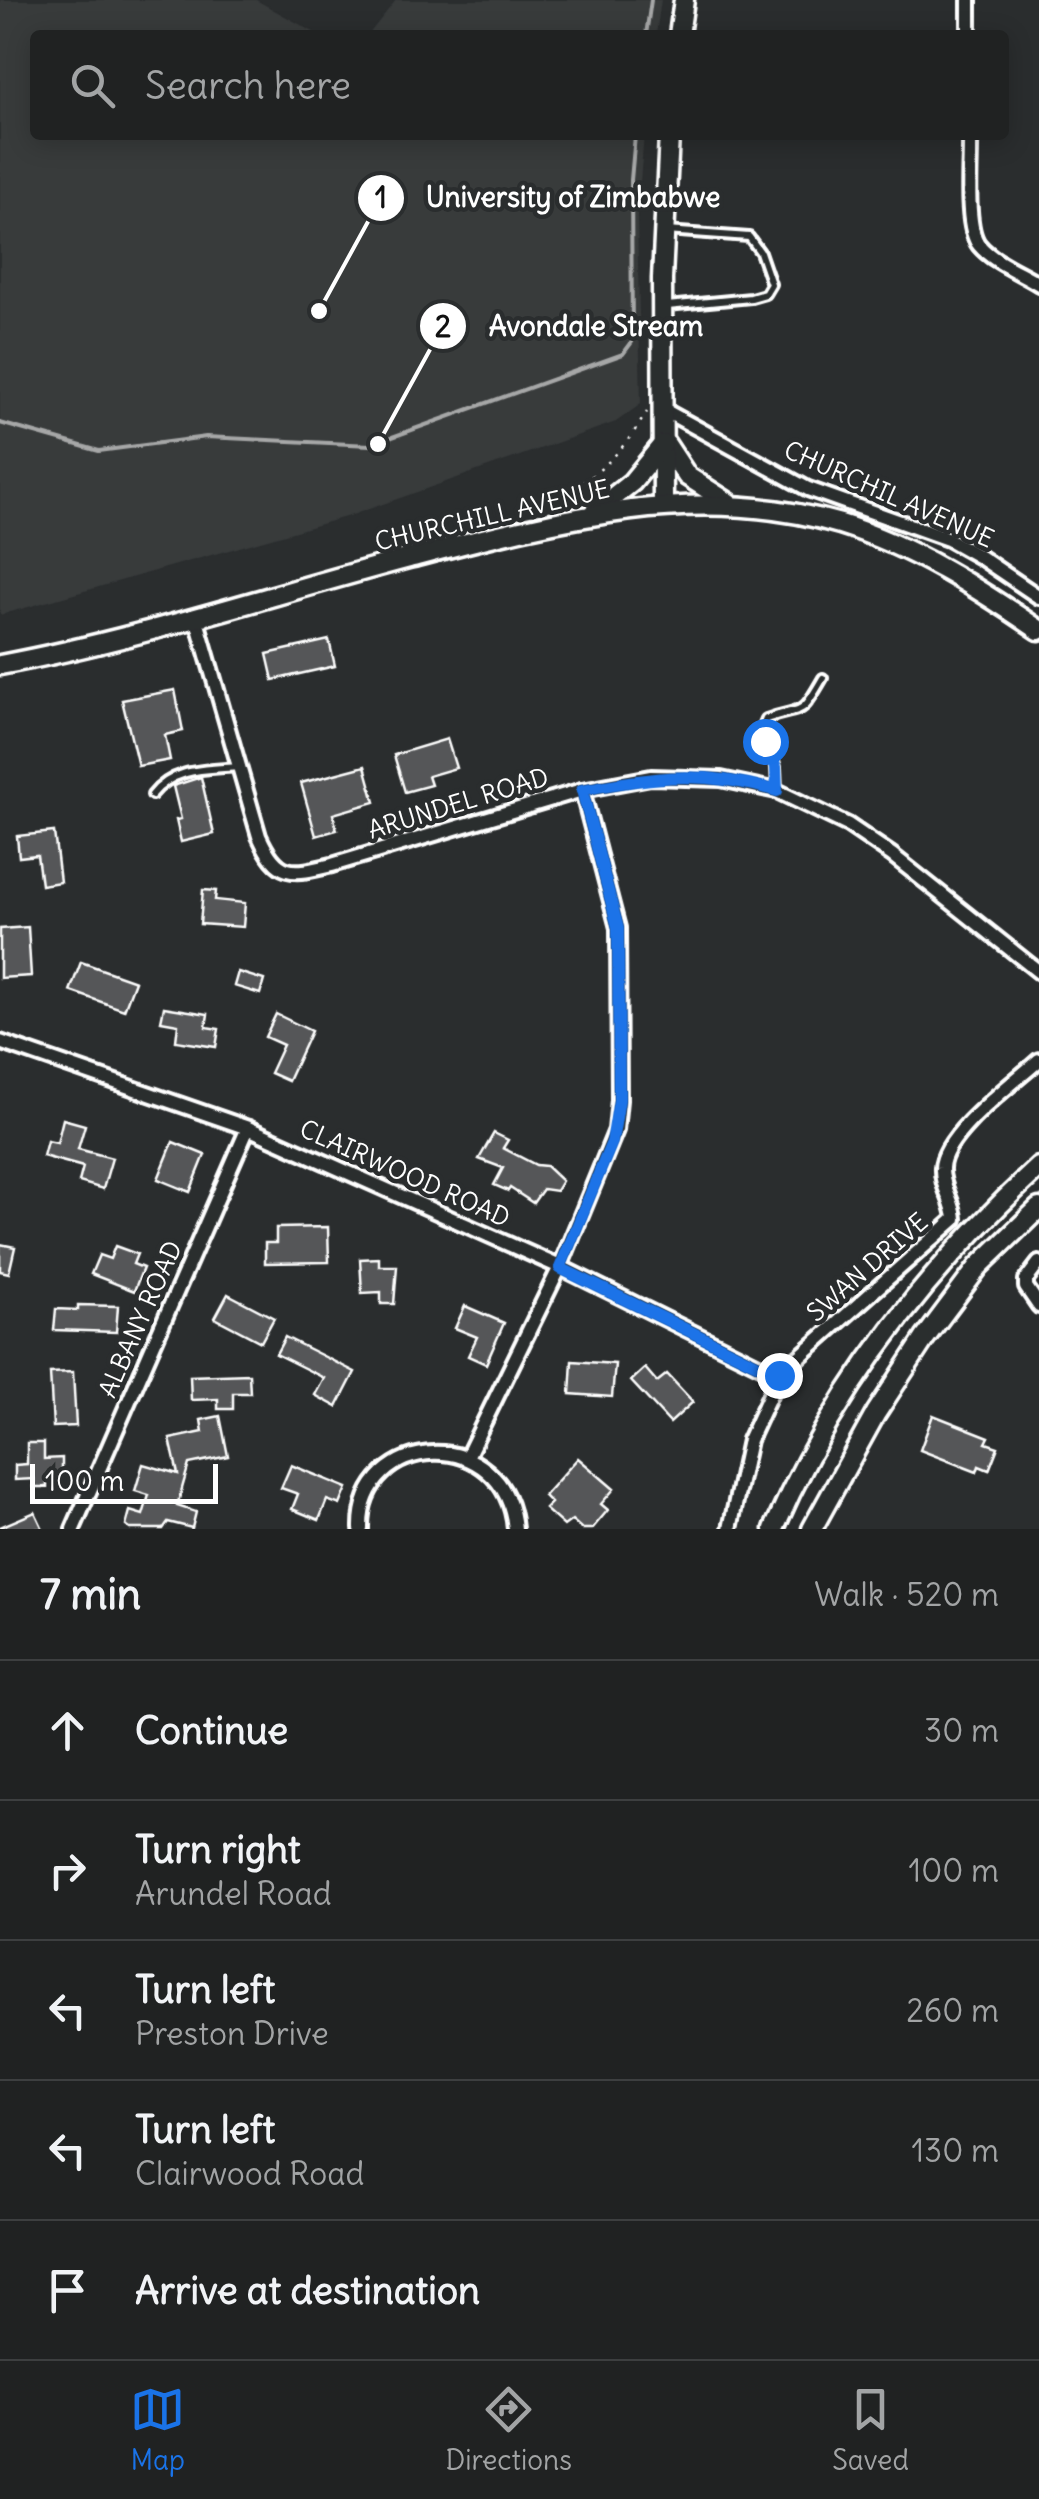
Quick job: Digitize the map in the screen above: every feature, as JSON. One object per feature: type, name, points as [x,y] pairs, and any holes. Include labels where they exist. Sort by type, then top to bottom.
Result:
[{"type":"main road","points":[[681,30],[684,0]]},
{"type":"main road","points":[[669,140],[657,409],[672,459],[687,476],[735,507]]},
{"type":"main road","points":[[663,505],[664,441]]},
{"type":"main road","points":[[592,513],[632,482],[664,441]]},
{"type":"main road","name":"CHURCHILL AVENUE","points":[[0,665],[110,641],[439,550],[592,513],[663,505],[773,510],[838,524],[906,549],[978,588],[1039,630]]},
{"type":"main road","points":[[774,1529],[821,1436],[896,1321],[940,1268],[1039,1167]]},
{"type":"main road","points":[[812,1529],[876,1413],[925,1338],[979,1266],[1039,1208]]},
{"type":"street","points":[[968,0],[969,30]]},
{"type":"street","points":[[970,140],[971,222],[975,239],[991,255],[1039,284]]},
{"type":"street","name":"CHURCHIL AVENUE","points":[[657,409],[808,489],[948,539],[1039,597]]},
{"type":"street","name":"ARUNDEL ROAD","points":[[196,617],[266,850],[282,870],[294,872],[332,865],[582,790],[652,777],[690,776],[777,791],[848,825],[892,855],[1039,972]]},
{"type":"street","points":[[467,1457],[560,1268],[612,1142],[619,1100],[618,928],[582,790]]},
{"type":"street","name":"CLAIRWOOD ROAD","points":[[0,1042],[248,1128],[560,1268],[779,1375]]},
{"type":"street","name":"SWAN DRIVE","points":[[730,1529],[749,1440],[779,1375],[955,1220],[943,1186],[944,1154],[964,1128],[1039,1060]]},
{"type":"street","name":"ALBANY ROAD","points":[[73,1529],[248,1128]]},
{"type":"street","points":[[1039,1263],[1028,1274],[1026,1287],[1039,1306]]},
{"type":"street","points":[[362,1529],[366,1499],[379,1478],[397,1463],[420,1454],[444,1452],[467,1457],[488,1469],[504,1488],[515,1529]]},
{"type":"lane","points":[[663,306],[752,298],[769,290],[771,284],[760,252],[749,237],[665,231]]},
{"type":"lane","points":[[777,791],[776,767],[765,741],[766,718],[799,712],[823,678]]},
{"type":"lane","points":[[152,795],[165,780],[182,773],[240,767]]},
{"type":"path","points":[[556,499],[590,480],[657,409]]},
{"type":"shaded area","points":[[0,0],[256,0],[310,30],[30,30],[30,140],[644,140],[637,217],[641,404],[616,422],[349,516],[0,615]]},
{"type":"shaded area","points":[[396,0],[661,0],[657,30],[372,30]]},
{"type":"building","points":[[329,640],[335,666],[273,680],[267,654]]},
{"type":"building","points":[[175,690],[183,731],[165,735],[170,760],[138,766],[122,700]]},
{"type":"building","points":[[447,739],[456,768],[428,776],[431,785],[405,792],[394,755]]},
{"type":"building","points":[[365,766],[375,802],[333,814],[337,830],[316,836],[301,783]]},
{"type":"building","points":[[201,777],[214,834],[181,842],[176,820],[181,819],[173,786]]},
{"type":"building","points":[[54,832],[60,882],[41,885],[37,855],[19,857],[17,836]]},
{"type":"building","points":[[203,890],[216,891],[215,900],[245,903],[243,927],[200,924]]},
{"type":"building","points":[[28,927],[31,976],[0,978],[0,929]]},
{"type":"building","points":[[81,962],[135,981],[124,1010],[70,991]]},
{"type":"building","points":[[238,972],[264,980],[260,994],[234,986]]},
{"type":"building","points":[[164,1007],[208,1014],[206,1027],[219,1029],[216,1047],[176,1041],[178,1024],[161,1021]]},
{"type":"building","points":[[276,1014],[311,1031],[288,1081],[270,1073],[283,1045],[265,1037]]},
{"type":"building","points":[[63,1119],[85,1125],[78,1149],[112,1158],[103,1189],[79,1182],[83,1167],[43,1156],[47,1141],[57,1143]]},
{"type":"building","points":[[494,1133],[508,1140],[503,1148],[546,1166],[562,1181],[556,1191],[543,1189],[533,1203],[510,1188],[508,1191],[494,1185],[503,1168],[479,1159]]},
{"type":"building","points":[[173,1142],[205,1155],[190,1192],[158,1179]]},
{"type":"building","points":[[328,1227],[329,1262],[265,1263],[265,1243],[276,1243],[276,1228]]},
{"type":"building","points":[[0,1244],[15,1247],[9,1273],[0,1271]]},
{"type":"building","points":[[115,1246],[137,1254],[133,1264],[143,1268],[134,1291],[91,1274],[99,1255],[110,1259]]},
{"type":"building","points":[[379,1258],[379,1266],[397,1266],[394,1304],[381,1304],[381,1292],[362,1293],[360,1259]]},
{"type":"building","points":[[228,1294],[274,1318],[261,1342],[215,1318]]},
{"type":"building","points":[[78,1305],[118,1306],[116,1332],[54,1330],[56,1309],[78,1310]]},
{"type":"building","points":[[465,1306],[504,1323],[486,1364],[468,1356],[477,1337],[455,1328]]},
{"type":"building","points":[[285,1337],[355,1372],[337,1407],[315,1395],[324,1378],[276,1354]]},
{"type":"building","points":[[572,1361],[615,1364],[612,1397],[570,1394]]},
{"type":"building","points":[[645,1368],[657,1382],[667,1374],[693,1402],[670,1423],[631,1381]]},
{"type":"building","points":[[73,1372],[76,1426],[53,1427],[50,1373]]},
{"type":"building","points":[[249,1374],[250,1393],[233,1393],[233,1409],[218,1409],[218,1399],[191,1400],[190,1376]]},
{"type":"building","points":[[933,1415],[989,1437],[986,1443],[998,1447],[989,1470],[979,1466],[977,1472],[920,1450]]},
{"type":"building","points":[[220,1416],[228,1456],[189,1464],[177,1506],[196,1512],[192,1528],[168,1522],[163,1529],[126,1526],[130,1511],[143,1515],[149,1495],[135,1491],[143,1464],[178,1474],[170,1439],[203,1432],[201,1420]]},
{"type":"building","points":[[27,1443],[44,1443],[44,1459],[62,1458],[62,1474],[47,1478],[47,1487],[34,1487],[34,1479],[15,1480],[15,1465],[27,1464]]},
{"type":"building","points":[[578,1458],[614,1489],[601,1504],[608,1510],[592,1529],[582,1529],[572,1520],[564,1526],[545,1509],[551,1503],[544,1496]]},
{"type":"building","points":[[291,1465],[347,1488],[340,1505],[327,1500],[319,1520],[292,1509],[298,1494],[281,1488]]},
{"type":"building","points":[[35,1512],[43,1529],[0,1529],[0,1527]]},
{"type":"waterway","points":[[647,30],[651,0]]},
{"type":"waterway","points":[[0,423],[99,451],[206,437],[370,445],[623,354],[632,342],[631,180],[635,140]]},
{"type":"place","name":"University of Zimbabwe","points":[[319,311]]},
{"type":"place","name":"Avondale Stream","points":[[378,444]]},
{"type":"route","points":[[765,741],[776,767],[777,791],[690,776],[652,777],[582,790],[618,928],[619,1100],[612,1142],[560,1268],[779,1375]]}]
